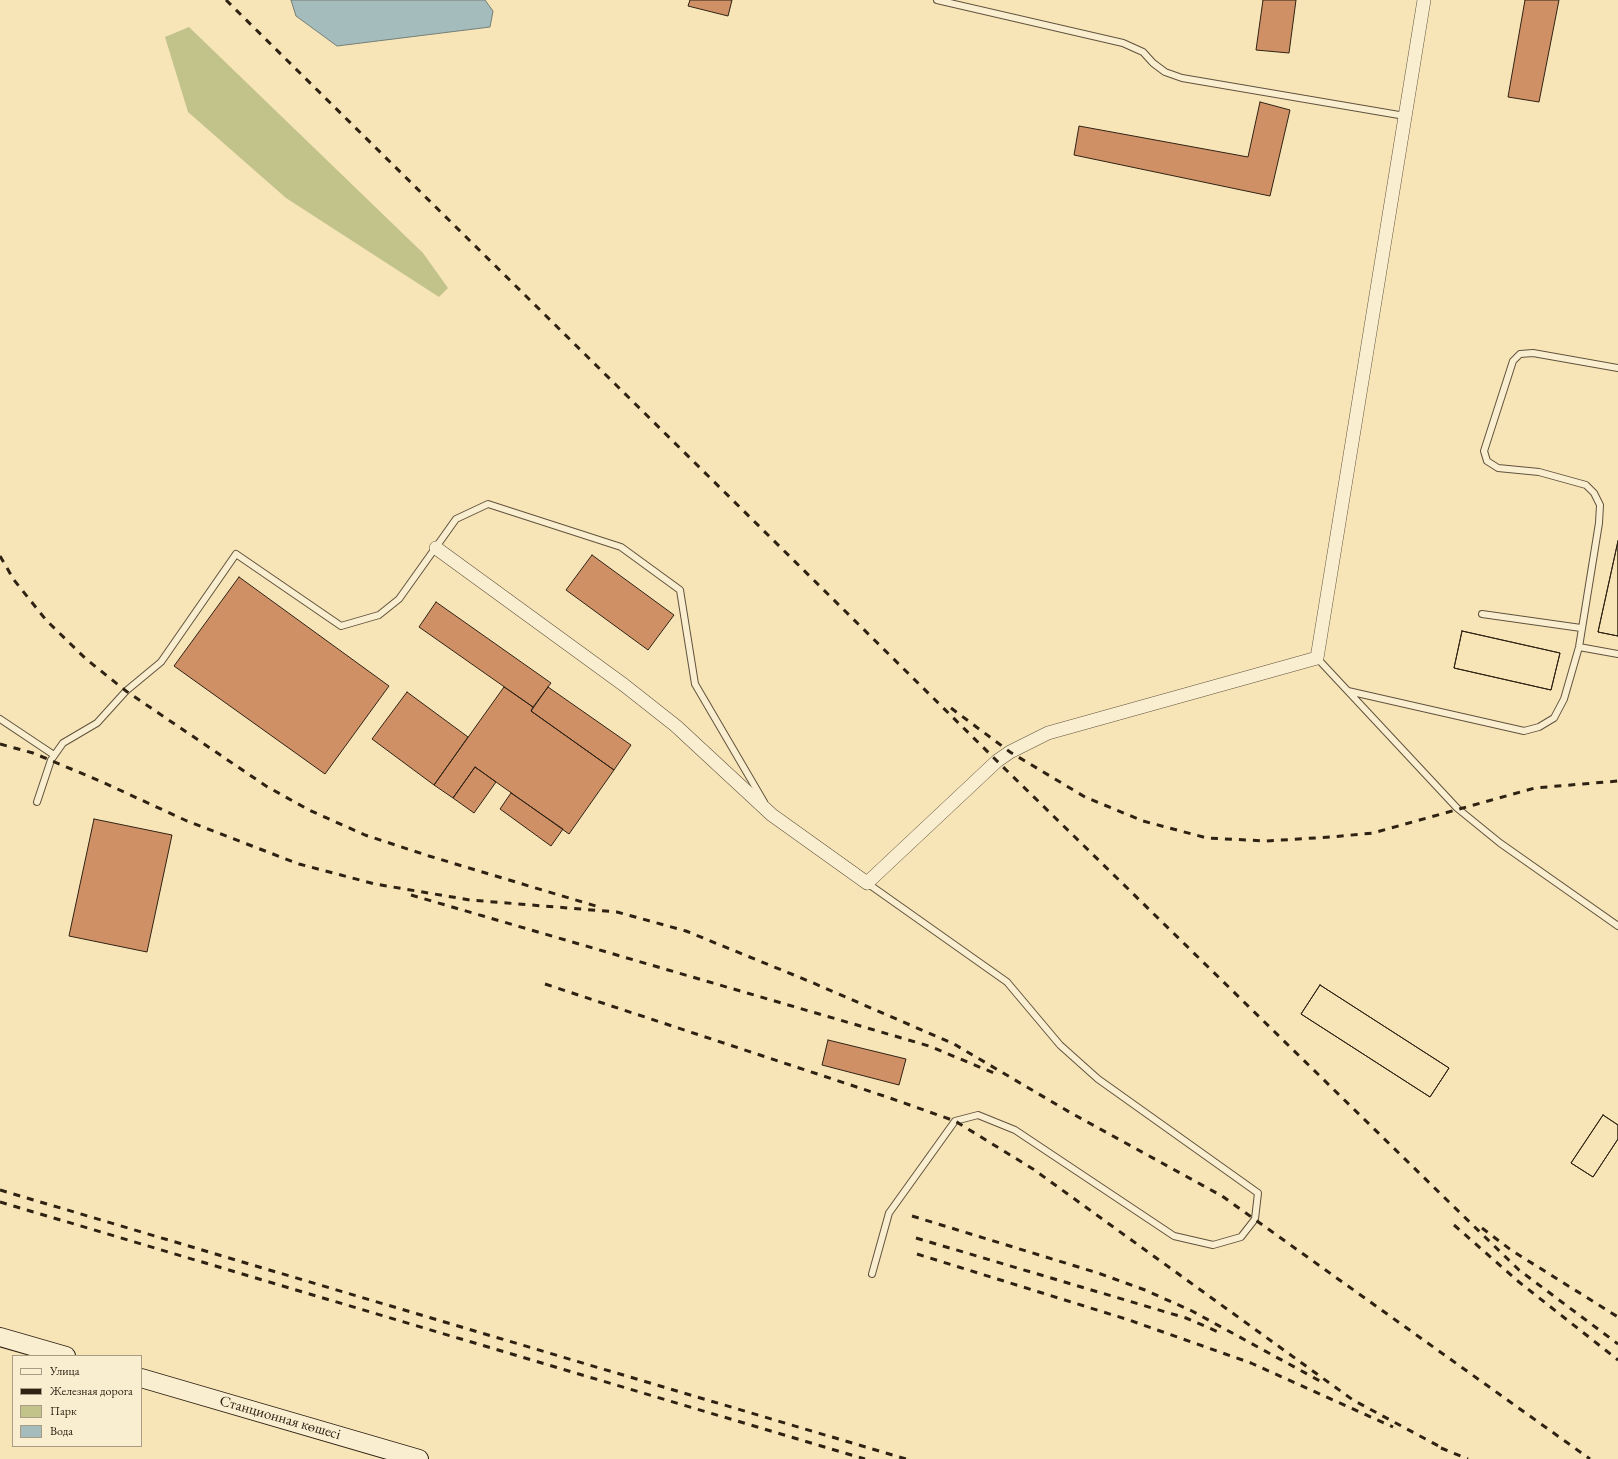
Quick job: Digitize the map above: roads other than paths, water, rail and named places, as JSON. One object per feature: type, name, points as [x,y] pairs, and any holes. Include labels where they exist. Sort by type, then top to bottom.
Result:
[{"type":"street","points":[[436,548],[624,685],[676,726],[772,815],[867,883],[997,761],[1010,752],[1048,733],[1317,658],[1424,0]]},
{"type":"street","points":[[0,1337],[63,1355]]},
{"type":"street","name":"Станционная көшесі","points":[[142,1378],[411,1458]]},
{"type":"lane","points":[[937,0],[1123,43],[1143,52],[1164,72],[1182,78],[1405,116]]},
{"type":"lane","points":[[1348,691],[1524,731],[1539,727],[1554,718],[1564,699],[1579,647],[1599,523],[1600,505],[1594,493],[1586,485],[1539,472],[1498,468],[1487,461],[1484,451],[1513,361],[1520,354],[1533,353],[1618,368]]},
{"type":"lane","points":[[37,802],[51,760],[63,743],[97,723],[126,691],[161,662],[236,554],[342,626],[379,615],[399,599],[456,519],[488,504],[621,547],[680,590],[694,684],[772,815]]},
{"type":"lane","points":[[1482,614],[1581,628]]},
{"type":"lane","points":[[1579,647],[1618,654]]},
{"type":"lane","points":[[1317,658],[1457,808],[1500,843],[1618,926]]},
{"type":"lane","points":[[0,719],[54,755]]},
{"type":"lane","points":[[867,883],[1007,982],[1060,1045],[1098,1079],[1258,1193],[1255,1220],[1241,1237],[1214,1244],[1174,1236],[1015,1130],[978,1115],[956,1121],[889,1212],[872,1274]]},
{"type":"water","points":[[291,0],[485,0],[493,11],[490,27],[337,46],[296,16]]},
{"type":"railway","points":[[226,0],[997,761],[1519,1270],[1618,1344]]},
{"type":"railway","points":[[0,556],[14,580],[46,620],[86,659],[126,691],[266,786],[309,810],[365,835],[429,856],[599,907]]},
{"type":"railway","points":[[951,708],[1010,752],[1085,797],[1143,821],[1207,838],[1266,841],[1373,833],[1535,788],[1618,781]]},
{"type":"railway","points":[[0,744],[33,753],[100,781],[187,821],[299,864],[375,884],[470,900],[617,912],[686,931],[811,982],[954,1044],[1071,1113],[1222,1196],[1590,1459]]},
{"type":"railway","points":[[411,895],[929,1046],[994,1073]]},
{"type":"railway","points":[[545,984],[887,1097],[955,1121],[1033,1169],[1353,1400],[1446,1450]]},
{"type":"railway","points":[[0,1190],[906,1459]]},
{"type":"railway","points":[[0,1202],[865,1459]]},
{"type":"railway","points":[[912,1216],[1098,1273],[1145,1290],[1192,1311],[1320,1381]]},
{"type":"railway","points":[[1454,1225],[1519,1282],[1618,1360]]},
{"type":"railway","points":[[1482,1228],[1511,1250],[1618,1317]]},
{"type":"railway","points":[[916,1238],[1186,1318],[1223,1334]]},
{"type":"railway","points":[[917,1254],[1129,1320],[1251,1363],[1393,1427]]},
{"type":"railway","points":[[1441,1448],[1468,1459]]}]
